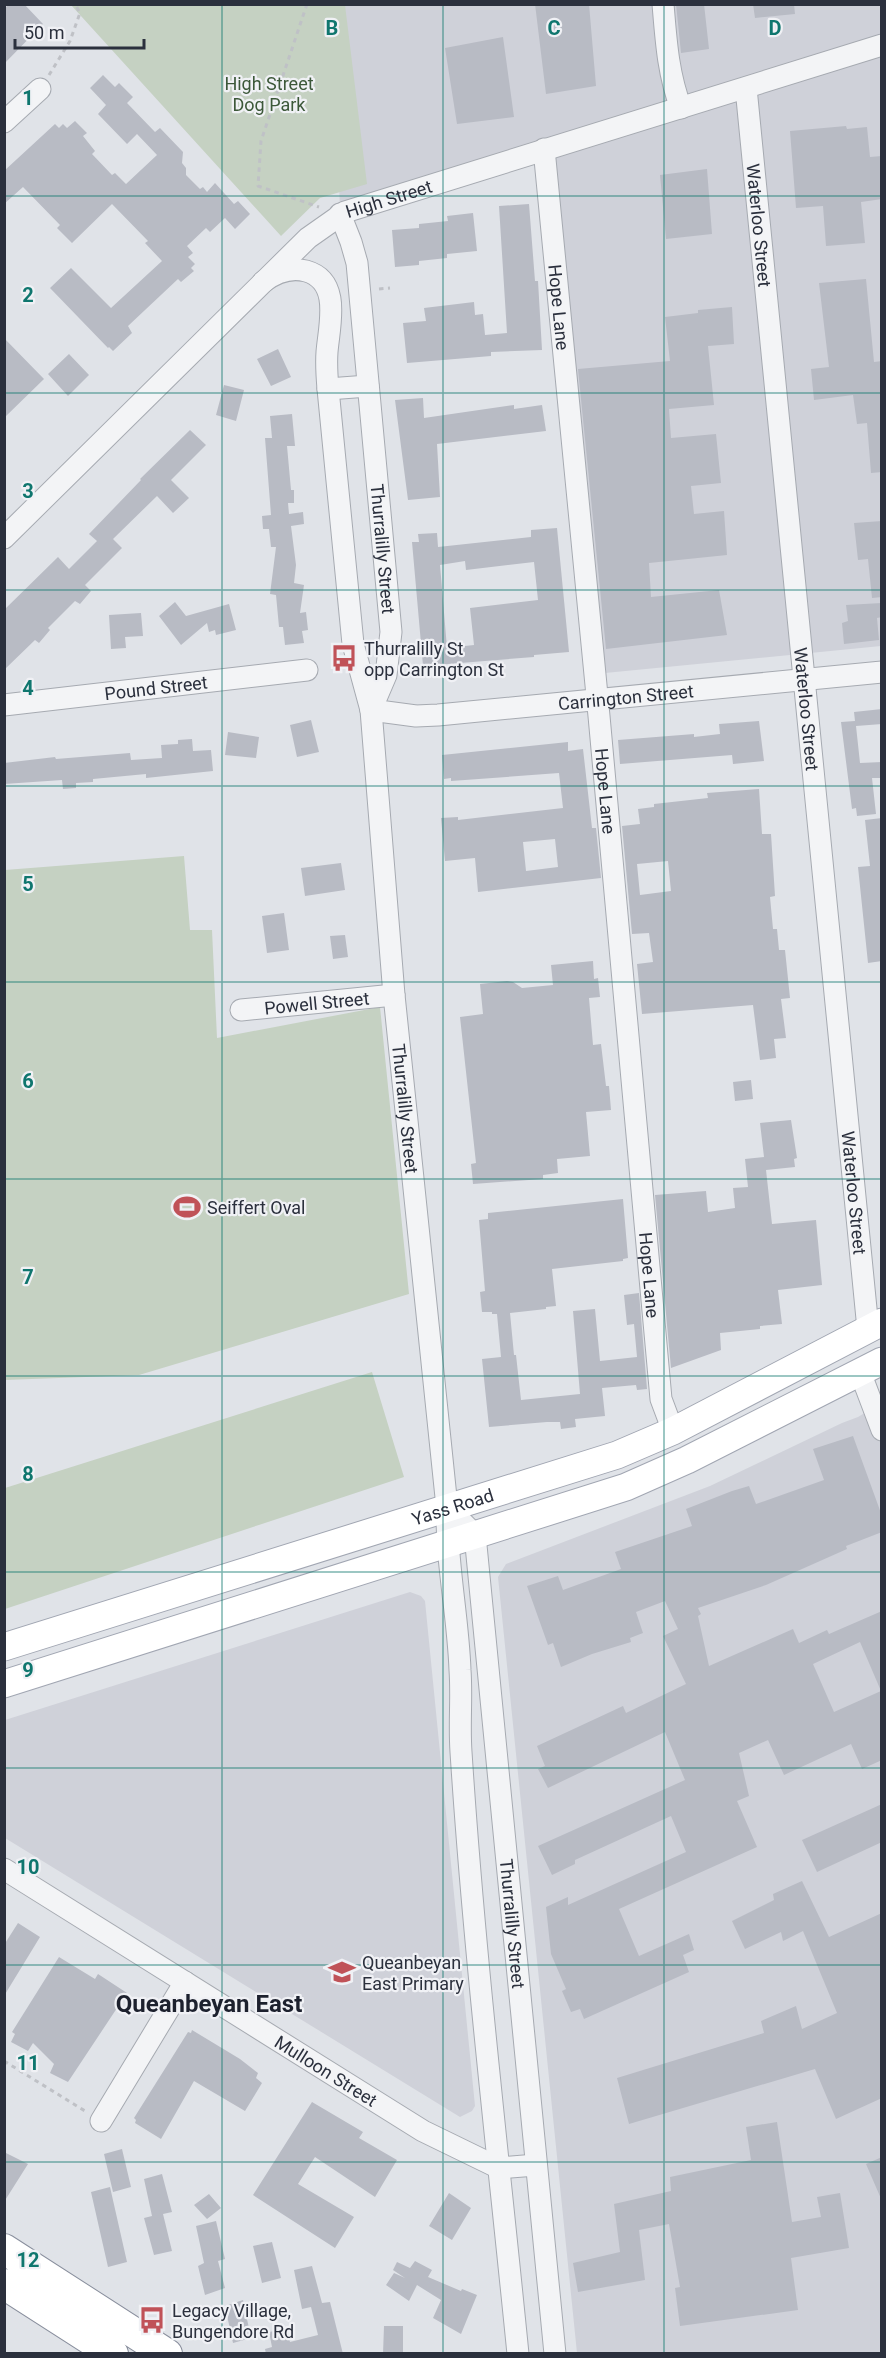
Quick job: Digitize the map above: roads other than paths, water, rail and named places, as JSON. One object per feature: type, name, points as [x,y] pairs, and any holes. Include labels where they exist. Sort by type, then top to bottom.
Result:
[{"type":"highway","points":[[4,2249],[167,2354]]},
{"type":"highway","points":[[4,2284],[113,2354]]},
{"type":"main road","points":[[871,1367],[875,1326]]},
{"type":"main road","name":"Yass Road","points":[[4,1647],[597,1461],[673,1431],[875,1326]]},
{"type":"main road","name":"Yass Road","points":[[4,1684],[446,1545],[540,1513],[600,1496],[654,1476],[871,1367]]},
{"type":"street","points":[[663,4],[669,66],[681,108]]},
{"type":"street","name":"High Street","points":[[4,538],[308,238],[340,214],[370,202],[882,45]]},
{"type":"street","name":"Waterloo Street","points":[[746,88],[803,679],[875,1326]]},
{"type":"street","points":[[4,122],[40,89]]},
{"type":"street","name":"Hope Lane","points":[[544,149],[598,699],[661,1399],[673,1431]]},
{"type":"street","name":"Thurralilly Street","points":[[340,214],[357,263],[391,632],[386,675],[371,710]]},
{"type":"street","name":"Thurralilly Street","points":[[263,282],[279,273],[294,270],[310,272],[322,280],[330,297],[328,389],[353,644],[371,710],[394,995],[447,1507],[446,1545],[459,1645],[461,1749],[489,2077],[518,2354]]},
{"type":"street","points":[[328,389],[368,386]]},
{"type":"street","name":"Pound Street","points":[[4,705],[307,670]]},
{"type":"street","name":"Carrington Street","points":[[371,710],[426,716],[882,672]]},
{"type":"street","name":"Powell Street","points":[[241,1010],[394,995]]},
{"type":"street","points":[[871,1367],[882,1430]]},
{"type":"street","points":[[447,1507],[475,1535]]},
{"type":"street","name":"Thurralilly Street","points":[[475,1535],[555,2354]]},
{"type":"street","name":"Mulloon Street","points":[[4,1869],[423,2131],[499,2168]]},
{"type":"street","points":[[101,2121],[185,1982]]},
{"type":"street","points":[[499,2168],[536,2165]]},
{"type":"place","name":"Thurralilly St opp Carrington St","points":[[344,658]]},
{"type":"place","name":"Seiffert Oval","points":[[187,1207]]},
{"type":"place","name":"Queanbeyan East Primary","points":[[342,1972]]},
{"type":"place","name":"Legacy Village, Bungendore Rd","points":[[152,2320]]},
{"type":"district","name":"Queanbeyan East","points":[[209,2004]]},
{"type":"park label","name":"High Street Dog Park","points":[[269,94]]}]
